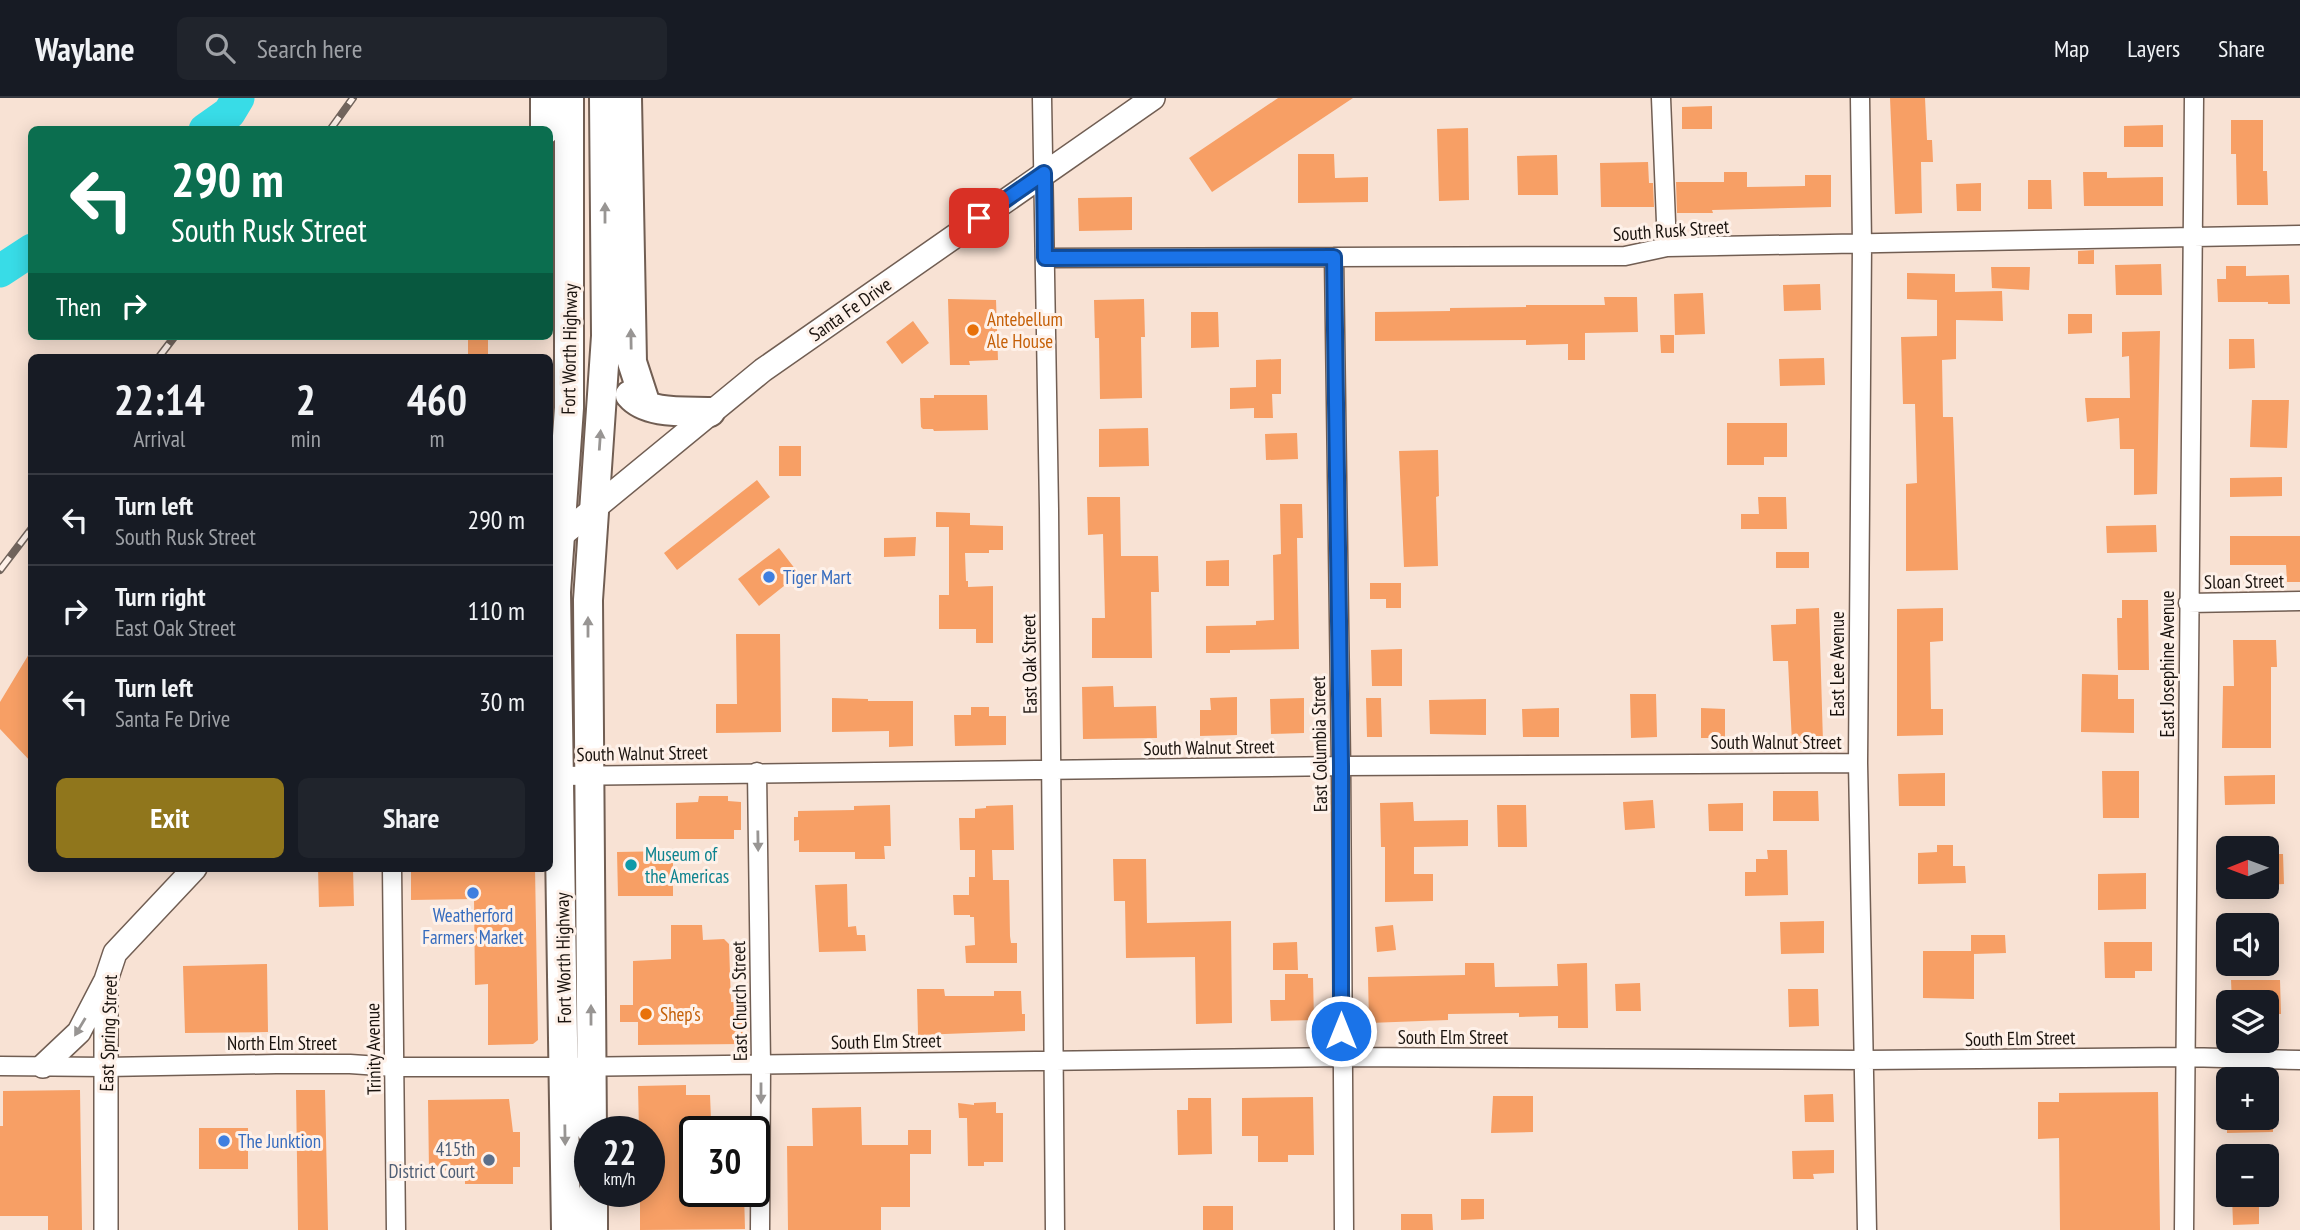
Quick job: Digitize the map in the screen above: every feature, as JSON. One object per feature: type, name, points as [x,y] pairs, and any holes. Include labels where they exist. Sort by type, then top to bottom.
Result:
[{"type":"main road","points":[[545,98],[545,126]]},
{"type":"main road","name":"Fort Worth Highway","points":[[569,98],[569,408],[555,541],[560,776],[577,1067],[588,1116]]},
{"type":"main road","name":"Fort Worth Highway","points":[[566,1230],[577,1067],[588,775],[588,600],[606,336],[604,98]]},
{"type":"main road","points":[[627,98],[632,362],[646,405]]},
{"type":"main road","points":[[606,336],[618,376],[634,400],[666,410],[710,412]]},
{"type":"main road","points":[[550,340],[569,408]]},
{"type":"main road","points":[[593,1207],[593,1230]]},
{"type":"street","name":"East Oak Street","points":[[1042,98],[1055,1230]]},
{"type":"street","name":"Santa Fe Drive","points":[[555,541],[763,370],[1153,98]]},
{"type":"street","points":[[1661,98],[1667,247]]},
{"type":"street","name":"East Lee Avenue","points":[[1860,98],[1862,244],[1857,763],[1867,1230]]},
{"type":"street","name":"East Josephine Avenue","points":[[2184,1230],[2194,98]]},
{"type":"street","name":"South Rusk Street","points":[[1045,258],[1625,256],[1667,247],[2300,235]]},
{"type":"street","name":"East Columbia Street","points":[[1334,257],[1344,1230]]},
{"type":"street","name":"Sloan Street","points":[[2188,603],[2300,601]]},
{"type":"street","name":"South Walnut Street","points":[[560,776],[1341,766],[1857,763]]},
{"type":"street","name":"East Church Street","points":[[757,772],[760,1230]]},
{"type":"street","name":"East Spring Street","points":[[106,1230],[106,979],[115,953],[191,872]]},
{"type":"street","name":"Trinity Avenue","points":[[391,872],[396,1230]]},
{"type":"street","points":[[43,1066],[79,1032],[106,979]]},
{"type":"street","name":"South Elm Street","points":[[577,1067],[1341,1058],[1864,1060],[2185,1057],[2300,1060]]},
{"type":"street","name":"North Elm Street","points":[[0,1066],[301,1064],[577,1067]]},
{"type":"building","points":[[1278,98],[1353,98],[1212,192],[1189,158]]},
{"type":"building","points":[[1890,98],[1925,98],[1927,140],[1932,140],[1933,162],[1921,162],[1922,213],[1895,214]]},
{"type":"building","points":[[1712,106],[1712,129],[1682,129],[1682,107]]},
{"type":"building","points":[[2231,120],[2263,120],[2263,171],[2267,171],[2268,205],[2237,205],[2236,154],[2231,154]]},
{"type":"building","points":[[2163,125],[2163,147],[2124,147],[2124,126]]},
{"type":"building","points":[[1468,128],[1469,200],[1439,201],[1437,129]]},
{"type":"building","points":[[1298,154],[1334,154],[1335,178],[1368,177],[1368,202],[1298,203]]},
{"type":"building","points":[[1557,155],[1558,195],[1518,195],[1517,156]]},
{"type":"building","points":[[1648,162],[1649,183],[1653,183],[1654,207],[1601,207],[1600,163]]},
{"type":"building","points":[[1724,172],[1747,172],[1747,187],[1805,186],[1805,175],[1831,175],[1831,207],[1677,213],[1676,182],[1724,182]]},
{"type":"building","points":[[2083,172],[2107,172],[2107,178],[2163,177],[2163,206],[2084,206]]},
{"type":"building","points":[[2028,180],[2051,180],[2052,209],[2028,209]]},
{"type":"building","points":[[1981,183],[1981,211],[1957,211],[1956,184]]},
{"type":"building","points":[[1132,197],[1132,230],[1079,231],[1078,198]]},
{"type":"building","points":[[2094,250],[2094,264],[2078,264],[2078,251]]},
{"type":"building","points":[[2161,264],[2162,295],[2116,295],[2115,265]]},
{"type":"building","points":[[2226,266],[2246,266],[2246,276],[2289,275],[2290,304],[2218,302],[2217,279],[2226,279]]},
{"type":"building","points":[[1991,267],[2030,267],[2029,290],[1992,288]]},
{"type":"building","points":[[1907,273],[1955,274],[1955,292],[2002,291],[2003,321],[1956,320],[1956,359],[1942,360],[1943,417],[1953,417],[1958,570],[1906,571],[1906,484],[1917,483],[1915,404],[1903,404],[1901,337],[1937,336],[1937,300],[1907,299]]},
{"type":"building","points":[[1820,284],[1821,310],[1784,311],[1783,285]]},
{"type":"building","points":[[1703,293],[1705,334],[1675,335],[1674,294]]},
{"type":"building","points":[[1604,297],[1637,297],[1638,332],[1585,333],[1585,360],[1568,360],[1568,344],[1526,345],[1526,340],[1375,341],[1375,312],[1450,311],[1450,308],[1526,305],[1605,305]]},
{"type":"building","name":"Antebellum Ale House","points":[[948,299],[996,300],[998,360],[950,365]]},
{"type":"building","points":[[1144,299],[1145,337],[1141,337],[1142,398],[1100,399],[1099,338],[1095,338],[1094,300]]},
{"type":"building","points":[[1191,312],[1218,312],[1219,347],[1191,348]]},
{"type":"building","points":[[2068,314],[2092,314],[2092,333],[2068,334]]},
{"type":"building","points":[[913,321],[929,343],[902,364],[886,342]]},
{"type":"building","points":[[2160,331],[2157,494],[2134,495],[2134,449],[2120,449],[2119,418],[2087,422],[2085,398],[2130,398],[2129,356],[2122,357],[2122,332]]},
{"type":"building","points":[[1660,335],[1674,335],[1674,353],[1661,353]]},
{"type":"building","points":[[2229,339],[2254,339],[2255,368],[2229,369]]},
{"type":"building","points":[[468,340],[488,340],[488,354],[468,354]]},
{"type":"building","points":[[1824,358],[1825,385],[1780,386],[1779,359]]},
{"type":"building","points":[[1281,359],[1281,394],[1272,394],[1273,418],[1254,418],[1254,408],[1230,409],[1230,388],[1256,387],[1256,360]]},
{"type":"building","points":[[934,395],[987,395],[988,430],[923,429],[920,398],[934,398]]},
{"type":"building","points":[[2252,400],[2289,400],[2287,448],[2250,447]]},
{"type":"building","points":[[1727,423],[1787,423],[1787,457],[1764,457],[1764,465],[1727,465]]},
{"type":"building","points":[[1148,428],[1149,466],[1099,467],[1099,429]]},
{"type":"building","points":[[1297,433],[1298,459],[1266,460],[1265,434]]},
{"type":"building","points":[[779,446],[801,446],[801,476],[779,476]]},
{"type":"building","points":[[1438,450],[1438,566],[1404,567],[1399,451]]},
{"type":"building","points":[[2282,477],[2282,496],[2230,497],[2230,478]]},
{"type":"building","points":[[757,480],[770,497],[677,570],[664,553]]},
{"type":"building","points":[[1087,497],[1120,497],[1121,556],[1158,556],[1159,592],[1151,592],[1152,658],[1092,658],[1092,618],[1105,618],[1103,534],[1088,535]]},
{"type":"building","points":[[1758,497],[1786,497],[1787,529],[1741,529],[1741,514],[1759,514]]},
{"type":"building","points":[[1280,504],[1302,504],[1303,538],[1297,538],[1299,649],[1206,653],[1206,626],[1256,625],[1256,621],[1274,620],[1273,555],[1281,554]]},
{"type":"building","points":[[936,512],[970,513],[970,525],[1003,526],[1003,550],[965,553],[968,587],[993,586],[993,643],[976,643],[976,629],[939,629],[939,595],[949,595],[949,527],[936,527]]},
{"type":"building","points":[[2156,525],[2157,552],[2107,553],[2106,526]]},
{"type":"building","points":[[2230,536],[2300,536],[2300,582],[2287,582],[2286,565],[2230,565]]},
{"type":"building","points":[[916,537],[915,556],[884,557],[884,538]]},
{"type":"building","name":"Tiger Mart","points":[[779,548],[799,574],[759,606],[738,579]]},
{"type":"building","points":[[1776,552],[1809,552],[1809,568],[1776,568]]},
{"type":"building","points":[[1229,560],[1229,586],[1206,586],[1206,561]]},
{"type":"building","points":[[1370,583],[1401,583],[1401,608],[1386,608],[1386,599],[1370,599]]},
{"type":"building","points":[[2122,600],[2148,600],[2149,670],[2118,670],[2117,618],[2122,618]]},
{"type":"building","points":[[1819,608],[1823,742],[1792,743],[1788,661],[1773,661],[1771,625],[1796,624],[1796,609]]},
{"type":"building","points":[[1943,608],[1943,641],[1930,642],[1931,709],[1943,709],[1943,735],[1897,736],[1897,609]]},
{"type":"building","points":[[736,634],[780,634],[781,732],[716,733],[716,704],[737,704]]},
{"type":"building","points":[[2233,640],[2276,640],[2277,667],[2271,667],[2271,748],[2222,748],[2223,686],[2234,686]]},
{"type":"building","points":[[1402,649],[1402,686],[1372,686],[1371,650]]},
{"type":"building","points":[[28,656],[28,759],[0,729],[0,702]]},
{"type":"building","points":[[2082,674],[2118,675],[2118,699],[2134,699],[2134,733],[2081,732]]},
{"type":"building","points":[[1113,686],[1114,707],[1156,706],[1157,738],[1083,739],[1082,687]]},
{"type":"building","points":[[1630,694],[1656,694],[1657,737],[1631,738]]},
{"type":"building","points":[[1237,697],[1237,735],[1200,736],[1200,710],[1211,710],[1210,698]]},
{"type":"building","points":[[832,698],[913,701],[913,746],[889,747],[889,731],[832,732]]},
{"type":"building","points":[[1304,698],[1304,733],[1271,734],[1270,699]]},
{"type":"building","points":[[1366,698],[1381,698],[1382,737],[1367,737]]},
{"type":"building","points":[[1486,699],[1486,735],[1430,734],[1429,700]]},
{"type":"building","points":[[971,707],[989,707],[989,716],[1006,716],[1006,745],[955,746],[954,715],[971,715]]},
{"type":"building","points":[[1559,708],[1559,737],[1523,737],[1522,709]]},
{"type":"building","points":[[1701,708],[1725,709],[1725,738],[1701,738]]},
{"type":"building","points":[[2102,771],[2139,771],[2139,818],[2103,818]]},
{"type":"building","points":[[1945,773],[1945,806],[1899,806],[1898,774]]},
{"type":"building","points":[[2275,775],[2275,804],[2225,805],[2224,776]]},
{"type":"building","points":[[1773,791],[1818,791],[1819,821],[1773,821]]},
{"type":"building","points":[[699,796],[728,796],[728,801],[741,802],[741,830],[734,830],[734,839],[676,839],[676,803],[698,802]]},
{"type":"building","points":[[1653,800],[1655,828],[1625,830],[1623,802]]},
{"type":"building","points":[[1413,802],[1414,821],[1468,820],[1468,846],[1414,847],[1414,874],[1433,874],[1433,901],[1385,902],[1385,847],[1381,847],[1380,803]]},
{"type":"building","points":[[1743,803],[1743,831],[1709,831],[1708,804]]},
{"type":"building","points":[[890,805],[891,846],[884,846],[885,859],[855,859],[855,852],[799,852],[799,840],[794,841],[794,817],[798,817],[798,811],[854,810],[854,806]]},
{"type":"building","points":[[1013,805],[1014,850],[992,850],[993,880],[1009,880],[1010,936],[1011,943],[1017,943],[1017,963],[966,963],[965,946],[975,945],[974,917],[954,915],[953,895],[969,895],[969,877],[975,877],[975,850],[960,850],[959,818],[975,818],[975,809],[986,806]]},
{"type":"building","points":[[1497,805],[1526,805],[1527,847],[1498,847]]},
{"type":"building","points":[[1937,845],[1953,845],[1953,866],[1965,866],[1966,883],[1918,884],[1918,853],[1937,852]]},
{"type":"building","points":[[1767,850],[1787,850],[1788,895],[1745,896],[1745,872],[1756,872],[1756,859],[1768,859]]},
{"type":"building","points":[[673,851],[673,896],[618,896],[617,852]]},
{"type":"building","points":[[2279,854],[2283,854],[2284,884],[2279,884]]},
{"type":"building","points":[[1113,859],[1146,859],[1147,923],[1231,921],[1232,1023],[1196,1024],[1195,957],[1126,958],[1125,901],[1114,901]]},
{"type":"building","points":[[318,872],[353,872],[354,906],[319,907]]},
{"type":"building","points":[[411,872],[535,872],[538,1040],[533,1044],[488,1045],[488,984],[475,985],[474,899],[411,900]]},
{"type":"building","points":[[2146,873],[2146,909],[2098,910],[2098,874]]},
{"type":"building","points":[[847,884],[848,927],[856,926],[857,935],[865,935],[866,951],[819,952],[815,885]]},
{"type":"building","points":[[1824,921],[1824,953],[1781,954],[1780,922]]},
{"type":"building","points":[[671,925],[702,925],[703,940],[724,939],[729,944],[731,1002],[742,1002],[743,1044],[638,1045],[638,1022],[620,1022],[620,1005],[633,1005],[633,961],[671,959]]},
{"type":"building","points":[[1393,925],[1396,950],[1377,952],[1375,927]]},
{"type":"building","points":[[1971,935],[2005,935],[2006,953],[1974,954],[1974,999],[1923,998],[1923,951],[1971,951]]},
{"type":"building","points":[[1297,942],[1298,970],[1273,970],[1273,943]]},
{"type":"building","points":[[2104,942],[2152,942],[2152,971],[2135,971],[2135,978],[2105,978]]},
{"type":"building","points":[[1465,963],[1494,963],[1495,987],[1558,986],[1557,964],[1587,963],[1588,1028],[1558,1028],[1558,1016],[1519,1017],[1519,1013],[1448,1014],[1448,1020],[1369,1023],[1368,977],[1465,975]]},
{"type":"building","points":[[267,964],[268,1032],[185,1033],[183,966]]},
{"type":"building","points":[[1285,974],[1308,974],[1308,978],[1313,978],[1314,1020],[1271,1021],[1270,1000],[1285,1000]]},
{"type":"building","points":[[2231,980],[2280,980],[2281,1014],[2279,990],[2231,990]]},
{"type":"building","points":[[1640,983],[1641,1011],[1616,1011],[1615,984]]},
{"type":"building","points":[[917,989],[944,989],[945,996],[994,996],[994,991],[1021,991],[1025,1031],[918,1035]]},
{"type":"building","points":[[1788,989],[1818,989],[1819,1026],[1789,1027]]},
{"type":"building","points":[[686,1085],[686,1095],[710,1095],[711,1116],[679,1116],[679,1207],[744,1207],[745,1229],[640,1230],[640,1207],[665,1207],[665,1116],[639,1116],[638,1086]]},
{"type":"building","points":[[80,1090],[82,1230],[48,1230],[48,1216],[0,1216],[0,1126],[3,1126],[3,1091]]},
{"type":"building","points":[[296,1090],[325,1090],[328,1230],[298,1230]]},
{"type":"building","points":[[2158,1092],[2160,1230],[2060,1230],[2059,1138],[2038,1139],[2038,1102],[2059,1102],[2059,1093]]},
{"type":"building","points":[[1833,1094],[1834,1122],[1805,1122],[1804,1095]]},
{"type":"building","points":[[1493,1096],[1533,1096],[1533,1132],[1491,1133]]},
{"type":"building","points":[[1313,1097],[1314,1155],[1288,1155],[1288,1162],[1258,1162],[1258,1136],[1242,1136],[1242,1098]]},
{"type":"building","points":[[1188,1098],[1211,1098],[1212,1154],[1178,1155],[1177,1110],[1188,1110]]},
{"type":"building","points":[[509,1099],[513,1132],[520,1132],[520,1167],[513,1167],[513,1184],[465,1184],[465,1170],[429,1171],[428,1100]]},
{"type":"building","points":[[996,1102],[996,1113],[1003,1113],[1003,1162],[984,1162],[984,1166],[968,1166],[967,1118],[959,1118],[958,1103],[974,1105]]},
{"type":"building","points":[[861,1107],[862,1145],[908,1145],[908,1130],[931,1130],[931,1154],[910,1154],[910,1207],[881,1207],[881,1230],[788,1230],[787,1146],[813,1146],[812,1108]]},
{"type":"building","points":[[199,1128],[248,1128],[248,1169],[199,1169]]},
{"type":"building","points":[[2227,1130],[2273,1130],[2273,1132],[2227,1133]]},
{"type":"building","points":[[1834,1150],[1834,1173],[1813,1174],[1814,1179],[1793,1179],[1792,1151]]},
{"type":"building","points":[[1461,1199],[1484,1199],[1484,1219],[1461,1220]]},
{"type":"building","points":[[1203,1206],[1233,1206],[1233,1230],[1203,1230]]},
{"type":"building","points":[[2232,1207],[2259,1207],[2259,1224],[2233,1225]]},
{"type":"building","points":[[1401,1214],[1432,1214],[1433,1230],[1401,1230]]},
{"type":"waterway","points":[[211,126],[229,113],[238,98]]},
{"type":"waterway","points":[[0,271],[28,253]]},
{"type":"railway","points":[[333,126],[353,98]]},
{"type":"railway","points":[[161,354],[172,340]]},
{"type":"railway","points":[[0,570],[28,533]]},
{"type":"place","name":"Antebellum Ale House","points":[[973,330]]},
{"type":"place","name":"Tiger Mart","points":[[769,577]]},
{"type":"place","name":"Museum of the Americas","points":[[631,865]]},
{"type":"place","name":"Weatherford Farmers Market","points":[[473,893]]},
{"type":"place","name":"Shep's","points":[[646,1014]]},
{"type":"place","name":"The Junktion","points":[[224,1141]]},
{"type":"place","name":"415th District Court","points":[[489,1160]]},
{"type":"route","points":[[979,218],[1044,173],[1045,258],[1334,257],[1341,766],[1341,1031]]}]
